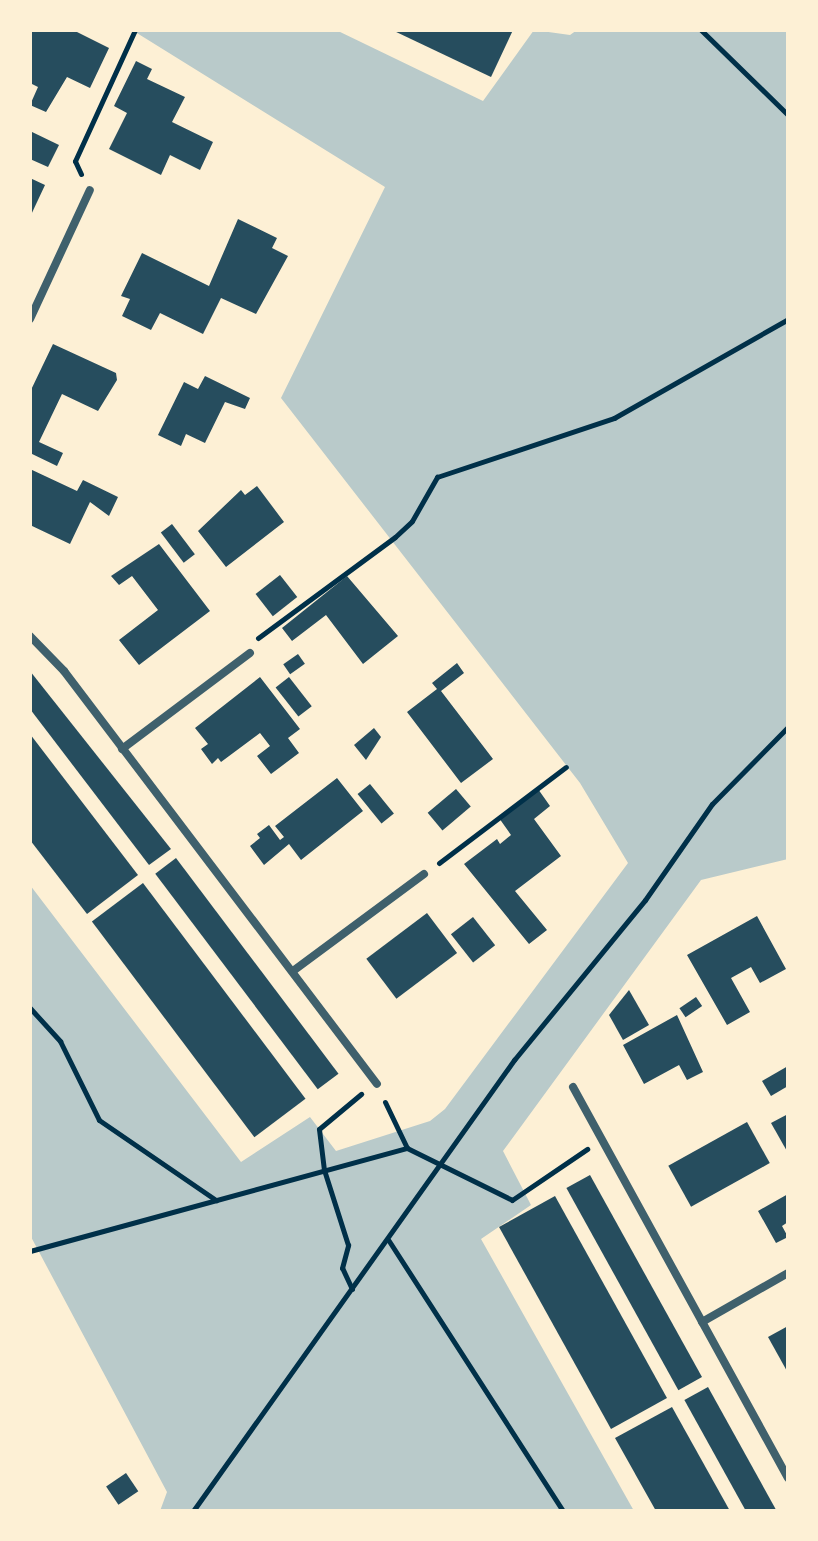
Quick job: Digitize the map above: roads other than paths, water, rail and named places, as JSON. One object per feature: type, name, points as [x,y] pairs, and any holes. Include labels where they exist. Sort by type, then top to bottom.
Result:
[{"type":"street","points":[[30,319],[90,190]]},
{"type":"street","points":[[30,636],[64,671],[377,1084]]},
{"type":"street","points":[[122,749],[250,653]]},
{"type":"street","points":[[293,971],[424,874]]},
{"type":"street","points":[[573,1087],[788,1478]]},
{"type":"street","points":[[702,1322],[788,1273]]}]
